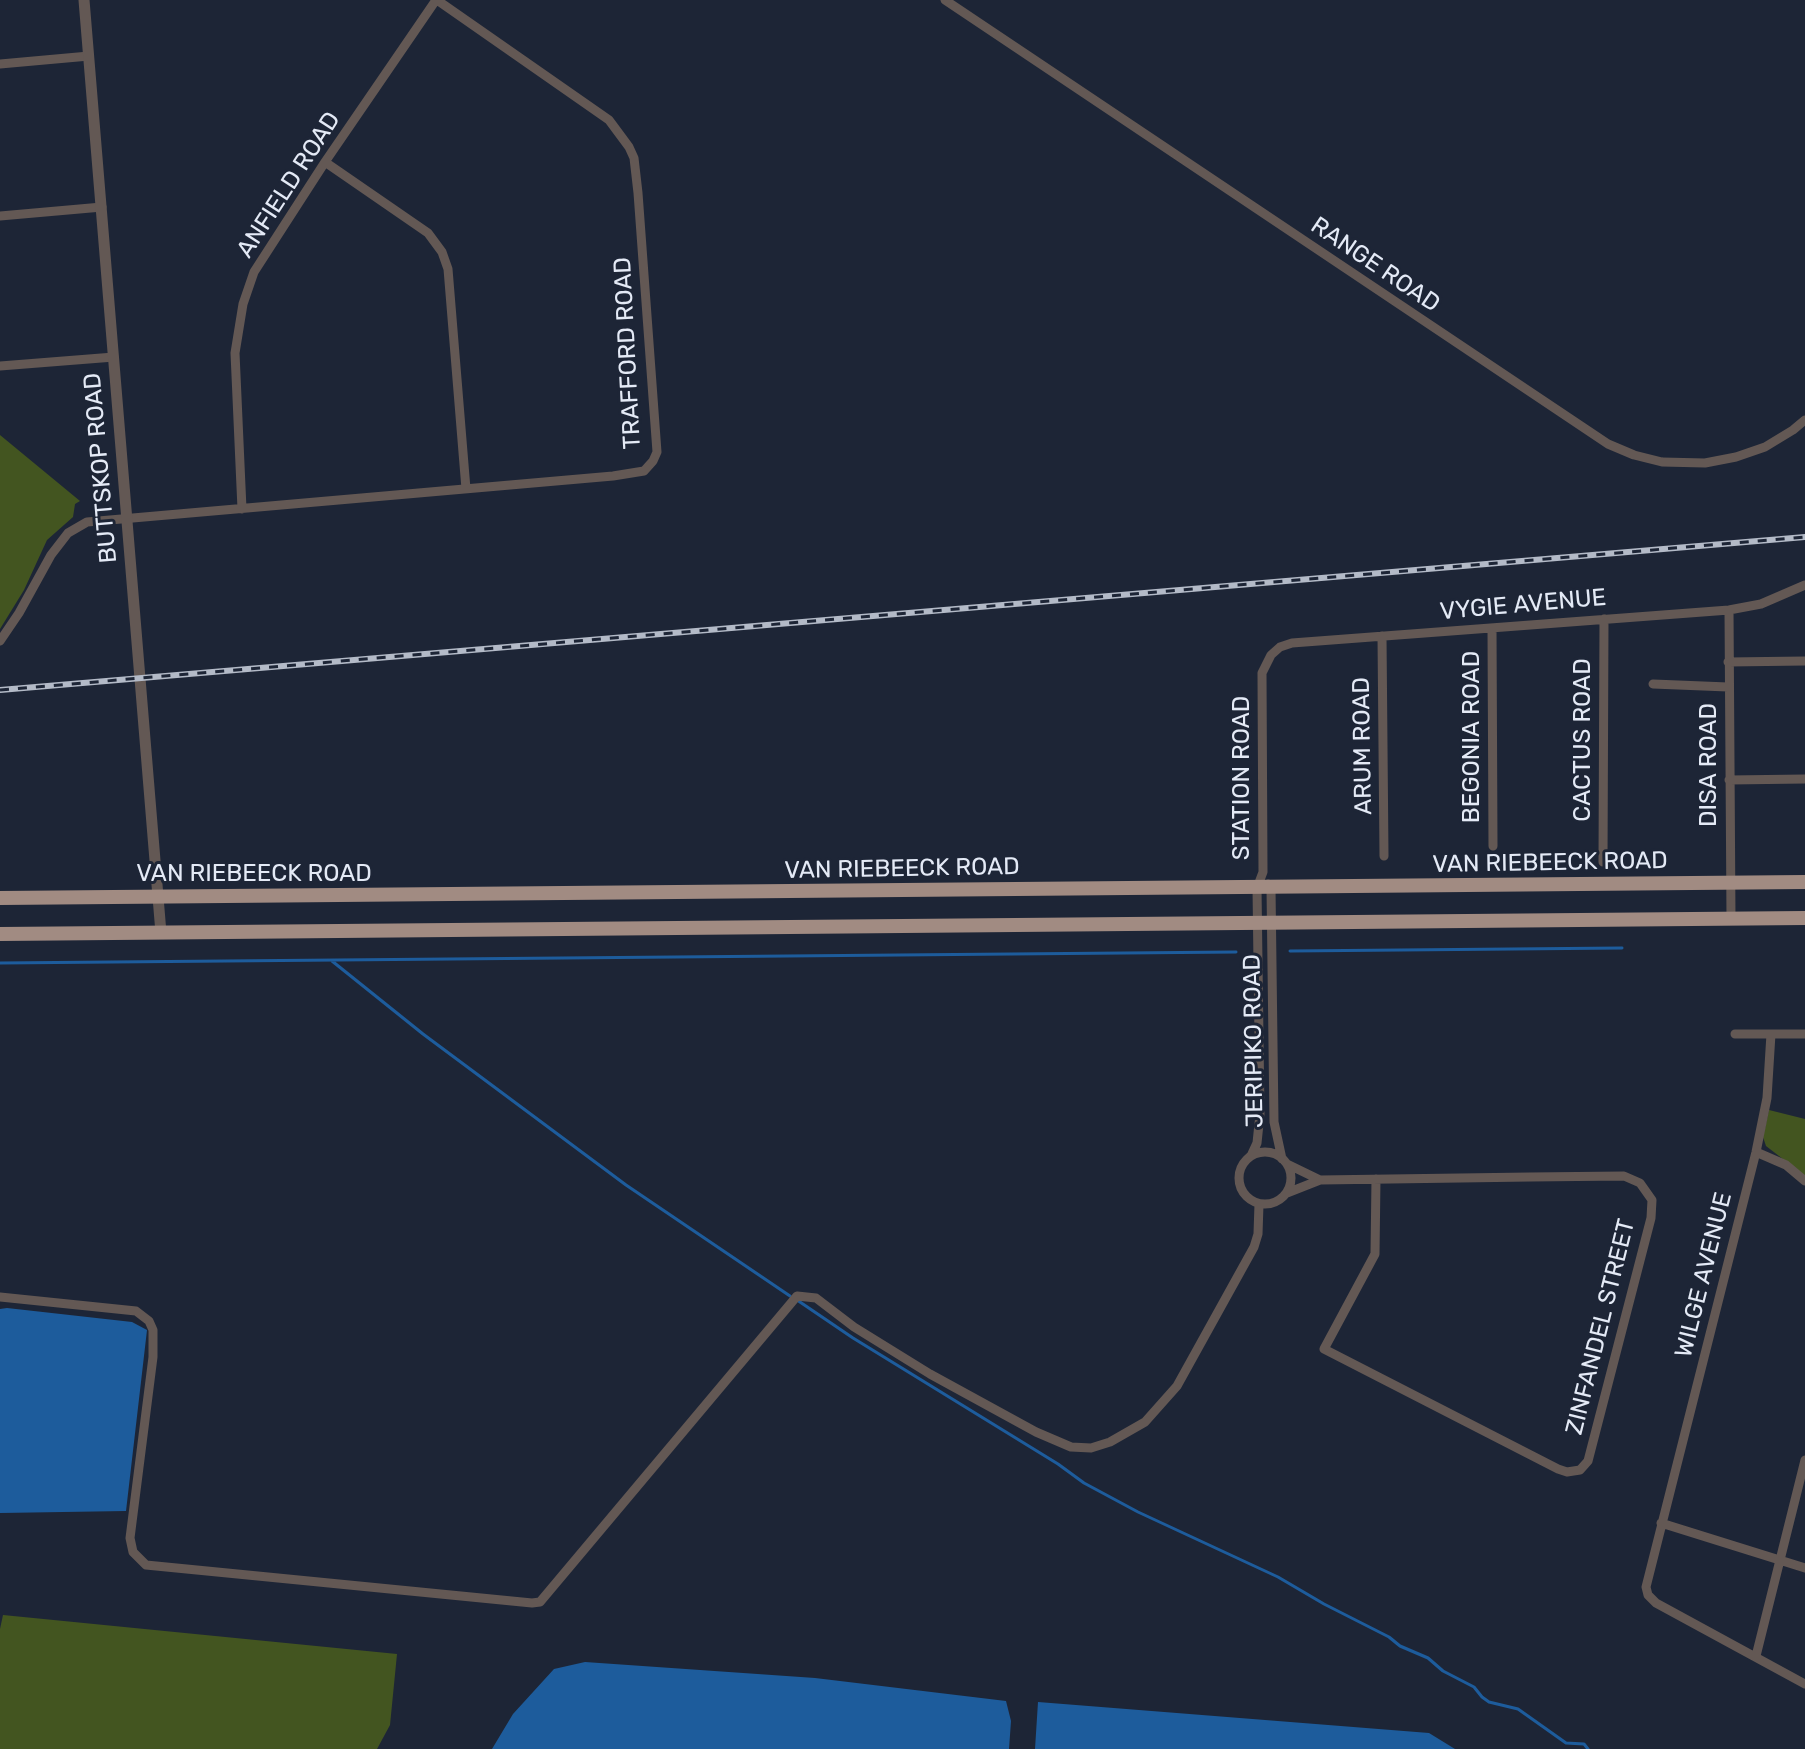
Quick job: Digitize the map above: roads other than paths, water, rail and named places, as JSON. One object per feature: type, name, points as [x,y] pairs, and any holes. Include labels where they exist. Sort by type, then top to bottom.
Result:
[{"type":"main road","name":"VAN RIEBEECK ROAD","points":[[0,898],[1805,882]]},
{"type":"main road","points":[[0,934],[1805,918]]},
{"type":"street","name":"BUTTSKOP ROAD","points":[[84,0],[161,933]]},
{"type":"street","name":"ANFIELD ROAD","points":[[242,509],[235,353],[243,304],[263,256],[437,0]]},
{"type":"street","name":"TRAFFORD ROAD","points":[[0,641],[51,555],[68,533],[87,522],[644,471],[657,452],[638,193],[634,158],[629,147],[609,120],[437,0]]},
{"type":"street","name":"RANGE ROAD","points":[[951,2],[1608,444],[1662,462],[1705,463],[1765,447],[1805,420]]},
{"type":"street","points":[[0,64],[89,56]]},
{"type":"street","points":[[325,162],[428,233],[442,252],[448,269],[466,489]]},
{"type":"street","points":[[0,216],[102,207]]},
{"type":"street","points":[[0,366],[114,357]]},
{"type":"street","name":"VYGIE AVENUE","points":[[1262,679],[1267,660],[1275,650],[1286,645],[1729,610],[1761,604],[1805,585]]},
{"type":"street","name":"DISA ROAD","points":[[1729,610],[1731,919]]},
{"type":"street","name":"CACTUS ROAD","points":[[1603,862],[1604,619]]},
{"type":"street","name":"BEGONIA ROAD","points":[[1492,628],[1493,846]]},
{"type":"street","name":"ARUM ROAD","points":[[1382,636],[1384,856]]},
{"type":"street","points":[[1728,662],[1805,661]]},
{"type":"street","name":"STATION ROAD","points":[[1262,679],[1263,885]]},
{"type":"street","points":[[1653,684],[1728,687]]},
{"type":"street","points":[[1729,780],[1805,779]]},
{"type":"street","points":[[1263,885],[1264,922]]},
{"type":"street","points":[[1263,885],[1264,922]]},
{"type":"street","name":"JERIPIKO ROAD","points":[[1251,1156],[1257,1143],[1260,1114],[1264,922]]},
{"type":"street","name":"JERIPIKO ROAD","points":[[1264,922],[1274,1122],[1284,1162]]},
{"type":"street","points":[[1735,1034],[1805,1034]]},
{"type":"street","name":"WILGE AVENUE","points":[[1771,1034],[1767,1098],[1756,1152],[1646,1587],[1651,1600],[1805,1684]]},
{"type":"street","points":[[1267,1152],[1284,1162],[1291,1179],[1287,1193],[1274,1203],[1259,1204],[1246,1198],[1238,1181],[1240,1168],[1251,1156],[1267,1152]]},
{"type":"street","points":[[1756,1152],[1786,1165],[1805,1181]]},
{"type":"street","name":"ZINFANDEL STREET","points":[[1284,1162],[1320,1180]]},
{"type":"street","name":"ZINFANDEL STREET","points":[[1287,1193],[1320,1180],[1376,1179],[1624,1176],[1640,1183],[1652,1200],[1651,1218],[1588,1461],[1580,1470],[1567,1472],[1558,1469],[1324,1349],[1375,1254],[1376,1179]]},
{"type":"street","points":[[0,1297],[136,1311],[149,1321],[153,1330],[153,1357],[130,1538],[133,1552],[146,1565],[532,1603],[540,1602],[797,1296],[816,1298],[854,1327],[930,1374],[1036,1432],[1071,1447],[1091,1448],[1110,1442],[1145,1422],[1177,1386],[1254,1247],[1258,1234],[1259,1204]]},
{"type":"street","points":[[1756,1656],[1805,1460]]},
{"type":"street","points":[[1661,1523],[1805,1568]]},
{"type":"water","points":[[0,1309],[132,1322],[147,1330],[126,1511],[0,1513]]},
{"type":"water","points":[[585,1662],[815,1678],[1006,1701],[1011,1721],[1009,1749],[492,1749],[513,1714],[554,1669]]},
{"type":"water","points":[[1038,1702],[1429,1733],[1455,1749],[1035,1749]]},
{"type":"waterway","points":[[1290,951],[1622,948]]},
{"type":"waterway","points":[[0,963],[1236,952]]},
{"type":"waterway","points":[[332,961],[423,1034],[626,1185],[790,1296]]},
{"type":"waterway","points":[[797,1300],[1084,1483],[1138,1512],[1278,1577],[1389,1637],[1400,1646],[1428,1658],[1443,1671],[1474,1687],[1489,1702],[1518,1709],[1566,1743],[1584,1744],[1588,1749]]},
{"type":"railway","points":[[0,690],[1805,537]]}]
